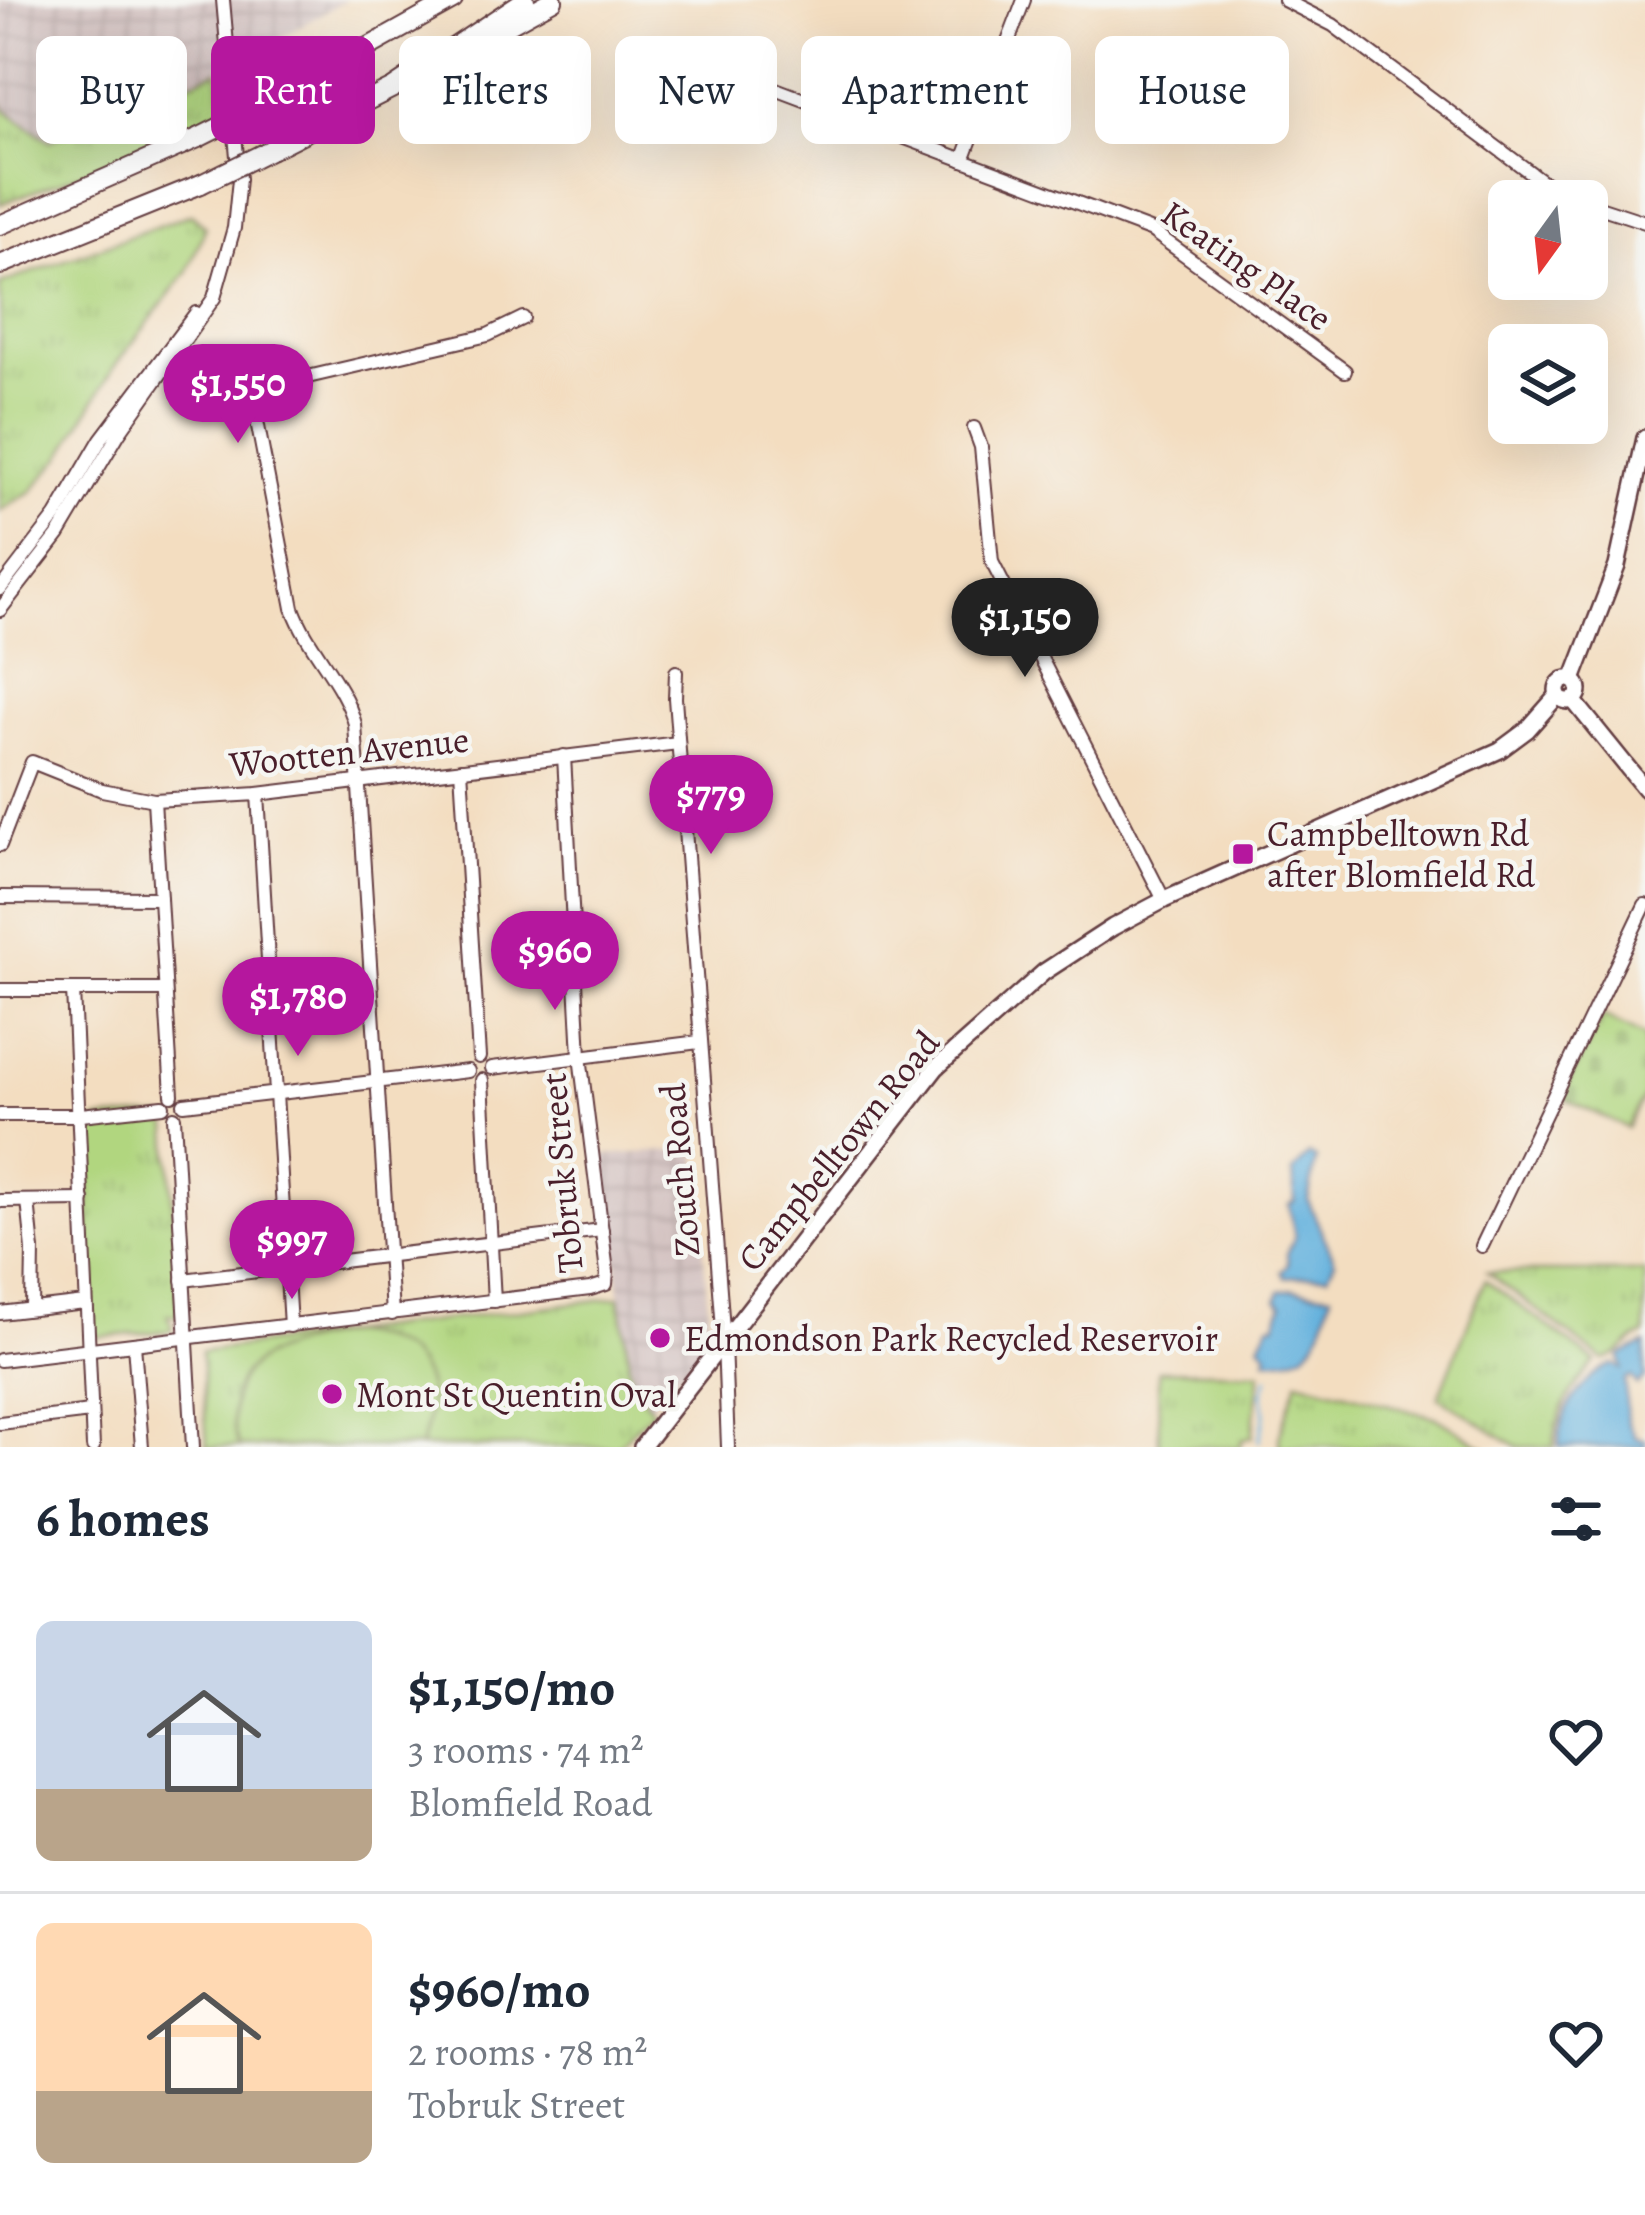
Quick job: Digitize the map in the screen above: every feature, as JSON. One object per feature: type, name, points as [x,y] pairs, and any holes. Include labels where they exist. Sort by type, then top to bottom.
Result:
[{"type":"highway","points":[[371,36],[432,0]]},
{"type":"highway","points":[[375,44],[452,0]]},
{"type":"highway","points":[[393,88],[525,0]]},
{"type":"highway","points":[[0,265],[200,184],[393,88],[553,0]]},
{"type":"highway","points":[[0,225],[211,132]]},
{"type":"main road","name":"Campbelltown Road","points":[[642,1447],[936,1068],[1044,972],[1164,900],[1485,758],[1565,697],[1558,684],[1573,680],[1617,566],[1645,438]]},
{"type":"main road","points":[[1565,697],[1645,789]]},
{"type":"street","points":[[0,610],[59,534],[119,433],[203,316],[219,277],[234,228],[239,179],[223,0]]},
{"type":"street","points":[[963,160],[1024,0]]},
{"type":"street","points":[[1284,0],[1333,25],[1540,180]]},
{"type":"street","name":"Keating Place","points":[[777,90],[1152,231],[1345,371]]},
{"type":"street","points":[[1608,210],[1645,222]]},
{"type":"street","points":[[0,589],[44,533],[101,439],[219,277]]},
{"type":"street","points":[[392,1314],[360,781],[350,706],[292,608],[256,397],[269,386],[488,335],[523,318]]},
{"type":"street","points":[[974,428],[981,447],[992,562],[1164,900]]},
{"type":"street","name":"Zouch Road","points":[[676,672],[728,1447]]},
{"type":"street","name":"Wootten Avenue","points":[[0,845],[32,762],[102,790],[154,800],[258,794],[678,742]]},
{"type":"street","name":"Tobruk Street","points":[[494,1301],[590,1289],[606,1284],[608,1278],[580,1056],[564,756]]},
{"type":"street","points":[[461,769],[479,1057]]},
{"type":"street","points":[[258,794],[290,1326]]},
{"type":"street","points":[[154,800],[173,1102],[181,1114],[174,1117],[193,1447]]},
{"type":"street","points":[[0,896],[160,898]]},
{"type":"street","points":[[1482,1246],[1645,905]]},
{"type":"street","points":[[0,990],[165,990]]},
{"type":"street","points":[[73,990],[93,1447]]},
{"type":"street","points":[[492,1068],[699,1042]]},
{"type":"street","points":[[468,1071],[479,1057],[492,1068]]},
{"type":"street","points":[[468,1071],[482,1080],[492,1068]]},
{"type":"street","points":[[0,1115],[81,1115],[468,1071]]},
{"type":"street","points":[[0,1360],[494,1301],[482,1080]]},
{"type":"street","points":[[0,1202],[83,1200]]},
{"type":"street","points":[[28,1201],[32,1309]]},
{"type":"street","points":[[183,1280],[602,1230]]},
{"type":"street","points":[[0,1313],[85,1303]]},
{"type":"street","points":[[721,1306],[729,1315],[744,1316]]},
{"type":"street","points":[[134,1344],[142,1447]]},
{"type":"street","points":[[0,1424],[91,1412]]},
{"type":"shaded area","points":[[0,0],[346,0],[284,36],[211,36],[211,73],[187,83],[187,36],[36,36],[36,132],[4,109]]},
{"type":"shaded area","points":[[697,1149],[710,1342],[650,1405],[632,1384],[602,1155]]},
{"type":"green space","points":[[211,74],[211,114],[187,126],[187,84]]},
{"type":"green space","points":[[0,97],[4,109],[36,132],[36,144],[152,144],[0,204]]},
{"type":"green space","points":[[191,214],[206,227],[187,272],[114,367],[62,456],[32,491],[0,511],[0,284]]},
{"type":"green space","points":[[1603,1016],[1645,1037],[1645,1096],[1627,1128],[1561,1097]]},
{"type":"green space","points":[[162,1117],[168,1126],[179,1316],[167,1315],[173,1327],[170,1331],[98,1337],[91,1334],[88,1126],[97,1120]]},
{"type":"green space","points":[[1487,1272],[1645,1272],[1645,1335],[1603,1360]]},
{"type":"green space","points":[[1485,1280],[1596,1362],[1566,1401],[1554,1447],[1518,1447],[1439,1397]]},
{"type":"green space","points":[[620,1297],[632,1384],[653,1410],[617,1447],[207,1447],[201,1352]]},
{"type":"green space","name":"Mont St Quentin Oval","points":[[348,1333],[393,1345],[420,1368],[429,1402],[420,1447],[240,1447],[233,1406],[248,1369],[278,1351]]},
{"type":"green space","points":[[1158,1370],[1261,1372],[1252,1437],[1242,1440],[1241,1447],[1159,1447]]},
{"type":"green space","points":[[1298,1380],[1438,1418],[1484,1447],[1280,1447]]},
{"type":"water","points":[[1309,1155],[1316,1159],[1308,1201],[1335,1261],[1328,1275],[1285,1277],[1282,1271],[1295,1236],[1289,1205],[1295,1201],[1293,1172]]},
{"type":"water","points":[[1280,1291],[1331,1294],[1319,1335],[1295,1356],[1266,1359],[1268,1352],[1260,1344],[1270,1324],[1276,1324],[1282,1305],[1277,1299]]},
{"type":"water","points":[[1645,1344],[1645,1378],[1637,1385],[1631,1377],[1625,1380],[1627,1422],[1636,1438],[1645,1440],[1645,1447],[1559,1447],[1562,1422],[1582,1387],[1613,1364],[1622,1369],[1620,1356]]},
{"type":"waterway","points":[[1259,1441],[1268,1378]]},
{"type":"place","name":"Campbelltown Rd after Blomfield Rd","points":[[1243,854]]},
{"type":"place","name":"Edmondson Park Recycled Reservoir","points":[[660,1338]]},
{"type":"place","name":"Mont St Quentin Oval","points":[[332,1394]]}]
